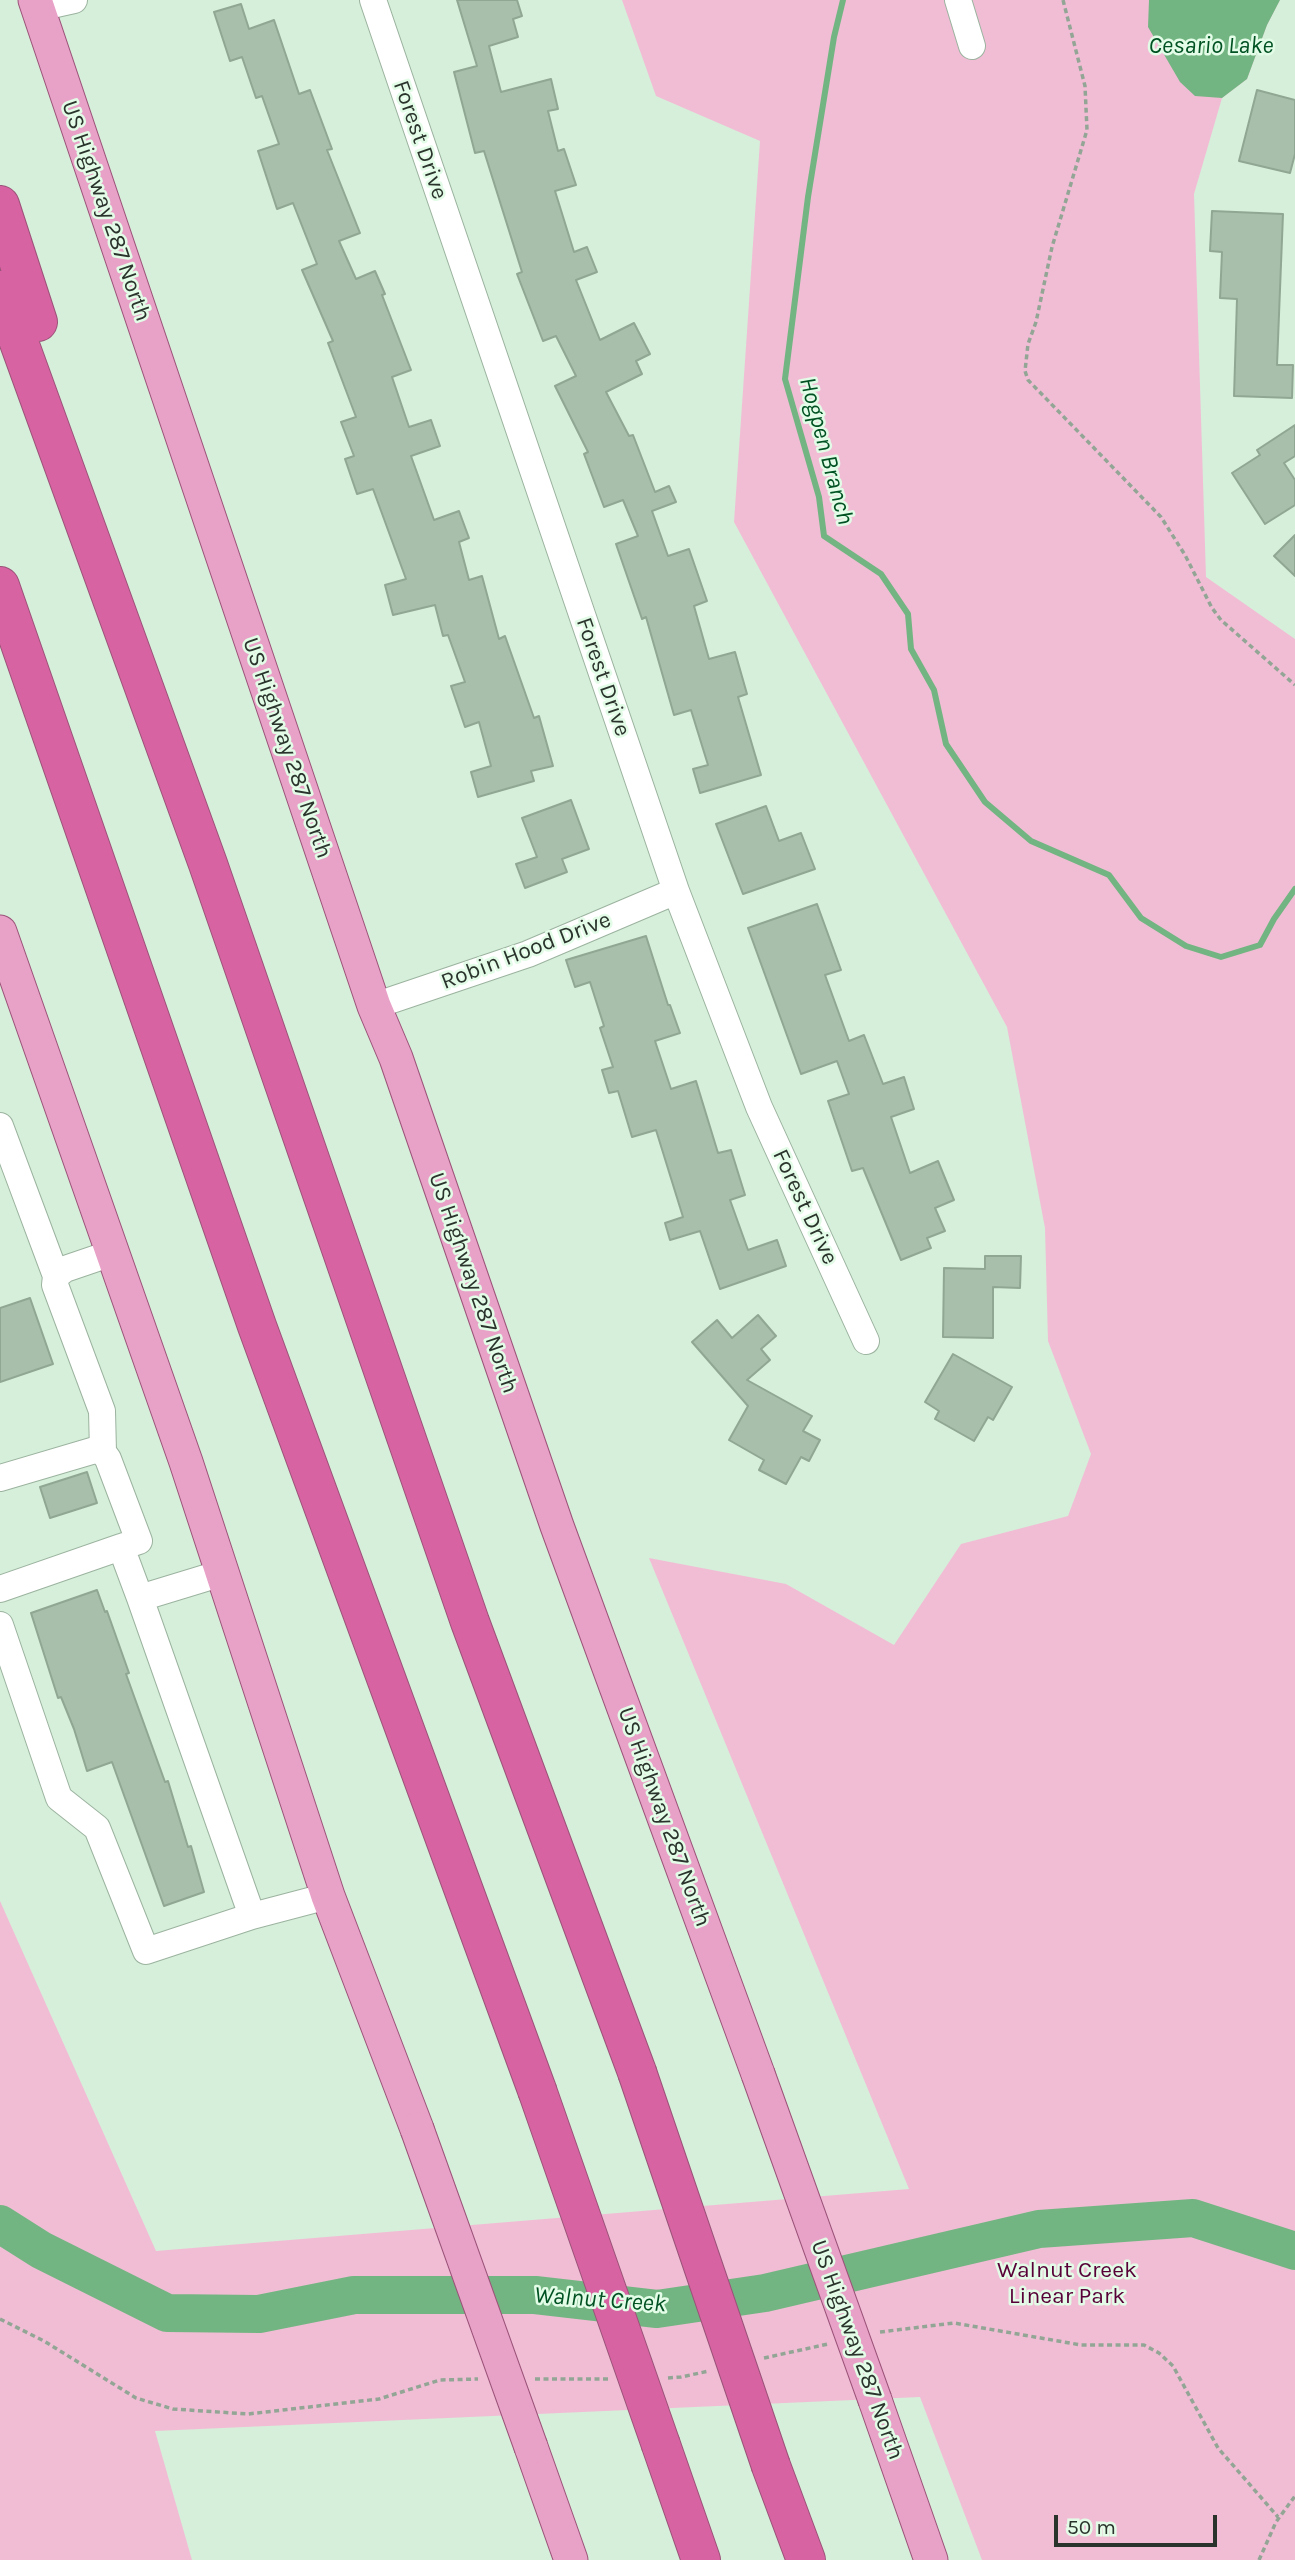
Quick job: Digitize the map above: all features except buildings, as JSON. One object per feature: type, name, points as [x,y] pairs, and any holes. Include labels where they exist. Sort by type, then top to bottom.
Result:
[{"type":"highway","points":[[0,205],[100,506],[106,544],[101,572]]},
{"type":"highway","points":[[0,290],[208,864],[470,1622],[637,2072],[771,2466],[806,2560]]},
{"type":"highway","points":[[0,586],[7,622],[257,1326],[537,2090],[701,2560]]},
{"type":"main road","name":"US Highway 287 North","points":[[36,4],[374,1006],[396,1058],[557,1526],[758,2074],[931,2560]]},
{"type":"main road","points":[[1,940],[222,1573],[328,1896],[417,2129],[570,2560]]},
{"type":"street","points":[[36,4],[74,0]]},
{"type":"street","name":"Forest Drive","points":[[373,0],[676,891],[759,1107],[866,1341]]},
{"type":"street","points":[[958,0],[972,46]]},
{"type":"street","name":"Robin Hood Drive","points":[[374,1006],[528,954],[676,891]]},
{"type":"street","points":[[0,1126],[56,1276],[55,1285],[102,1411],[103,1452],[139,1541],[0,1589]]},
{"type":"street","points":[[56,1276],[65,1269],[112,1253]]},
{"type":"street","points":[[0,1478],[95,1450],[103,1452]]},
{"type":"street","points":[[121,1547],[252,1916]]},
{"type":"street","points":[[140,1598],[222,1573]]},
{"type":"street","points":[[0,1625],[59,1798],[97,1828],[146,1951],[252,1916],[328,1896]]},
{"type":"path","points":[[1063,0],[1086,86],[1087,130],[1052,247],[1028,344],[1025,371],[1028,380],[1161,517],[1185,555],[1212,608],[1222,620],[1295,685]]},
{"type":"path","points":[[1259,2560],[1276,2522],[1295,2496]]},
{"type":"green space","name":"Walnut Creek Linear Park","points":[[622,0],[1280,0],[1267,25],[1247,79],[1222,98],[1194,194],[1206,577],[1295,639],[1295,2560],[982,2560],[920,2397],[155,2431],[192,2560],[0,2560],[0,1901],[156,2251],[909,2189],[649,1558],[786,1584],[894,1645],[961,1544],[1068,1516],[1091,1454],[1048,1341],[1045,1228],[1007,1027],[734,522],[760,141],[656,96]]},
{"type":"water","name":"Cesario Lake","points":[[1149,0],[1280,0],[1267,25],[1247,79],[1222,98],[1195,96],[1180,82],[1148,27]]},
{"type":"waterway","name":"Hogpen Branch","points":[[843,0],[834,37],[808,197],[785,379],[819,497],[824,536],[881,574],[908,614],[911,649],[934,690],[946,744],[985,802],[1031,841],[1109,875],[1141,918],[1186,946],[1221,957],[1260,945],[1295,889]]},
{"type":"waterway","name":"Walnut Creek","points":[[0,2224],[41,2250],[167,2313],[259,2314],[354,2295],[535,2295],[657,2309],[765,2293],[1039,2229],[1193,2218],[1295,2251]]}]
